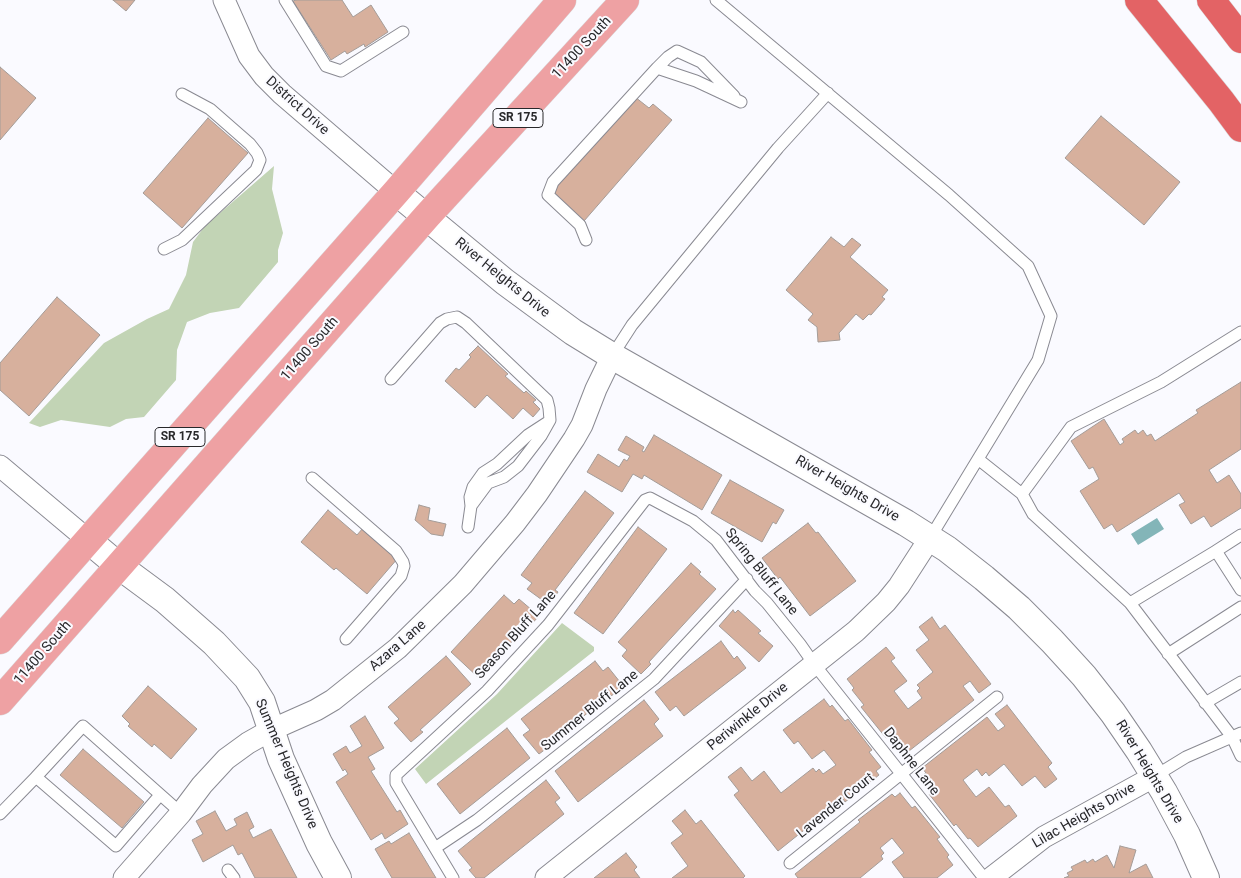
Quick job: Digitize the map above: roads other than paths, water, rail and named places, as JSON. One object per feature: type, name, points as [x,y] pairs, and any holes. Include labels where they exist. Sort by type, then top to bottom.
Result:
[{"type":"highway","points":[[1139,0],[1241,128]]},
{"type":"highway","points":[[1211,0],[1241,38]]},
{"type":"main road","name":"SR 175","points":[[0,640],[396,192],[562,0]]},
{"type":"main road","name":"11400 South","points":[[0,701],[426,216],[625,0]]},
{"type":"street","name":"District Drive","points":[[224,0],[249,56],[264,76],[282,94],[396,192]]},
{"type":"street","name":"River Heights Drive","points":[[396,192],[505,282],[573,332],[906,523],[930,538],[984,578],[1019,608],[1052,641],[1084,676],[1112,713],[1155,776],[1187,835],[1206,878]]},
{"type":"street","name":"Azara Lane","points":[[124,878],[226,759],[248,743],[271,730],[316,710],[351,686],[398,648],[462,584],[515,522],[574,439],[612,356]]},
{"type":"street","points":[[0,466],[88,540]]},
{"type":"street","name":"Periwinkle Drive","points":[[554,876],[856,631],[886,602],[911,569],[930,538]]},
{"type":"street","name":"Summer Heights Drive","points":[[88,540],[119,566],[156,592],[214,643],[236,666],[262,702],[281,759],[338,878]]},
{"type":"street","name":"Lilac Heights Drive","points":[[991,878],[1044,837],[1155,776]]},
{"type":"lane","points":[[285,0],[326,66],[341,71],[403,32]]},
{"type":"lane","points":[[716,0],[948,195],[1028,266],[1051,316],[1038,360],[930,538]]},
{"type":"lane","points":[[586,240],[580,225],[548,195],[554,182],[657,68],[668,57],[677,51],[701,62],[741,102],[696,80],[657,68]]},
{"type":"lane","points":[[612,356],[632,324],[778,148],[828,93]]},
{"type":"lane","points":[[164,249],[182,240],[256,170],[260,160],[250,144],[210,110],[182,94]]},
{"type":"lane","points":[[391,379],[440,323],[457,317],[466,323],[546,400],[550,420],[541,436],[518,466],[504,477],[488,483],[472,506],[468,527]]},
{"type":"lane","points":[[1022,494],[1071,427],[1161,382],[1241,332]]},
{"type":"lane","points":[[978,459],[1022,494],[1033,514],[1130,603],[1205,703],[1236,735],[1241,756]]},
{"type":"lane","points":[[312,478],[396,551],[404,566],[401,576],[346,639]]},
{"type":"lane","name":"Spring Bluff Lane","points":[[647,498],[693,522],[709,533],[800,644],[814,664]]},
{"type":"lane","name":"Season Bluff Lane","points":[[435,848],[395,779],[398,771],[487,691],[548,625],[647,498]]},
{"type":"lane","points":[[1130,603],[1241,535]]},
{"type":"lane","points":[[1216,551],[1241,590]]},
{"type":"lane","name":"Summer Bluff Lane","points":[[435,848],[477,820],[654,679],[747,580]]},
{"type":"lane","points":[[1168,654],[1241,607]]},
{"type":"lane","name":"Daphne Lane","points":[[814,664],[984,878]]},
{"type":"lane","points":[[1205,703],[1241,682]]},
{"type":"lane","name":"Lavender Court","points":[[790,863],[997,697]]},
{"type":"lane","points":[[0,814],[83,726],[180,813]]},
{"type":"lane","points":[[1155,776],[1186,757],[1236,735]]},
{"type":"lane","points":[[36,777],[116,846],[160,795]]},
{"type":"lane","points":[[435,848],[453,878]]},
{"type":"water","points":[[1157,518],[1164,529],[1138,545],[1131,534]]}]
